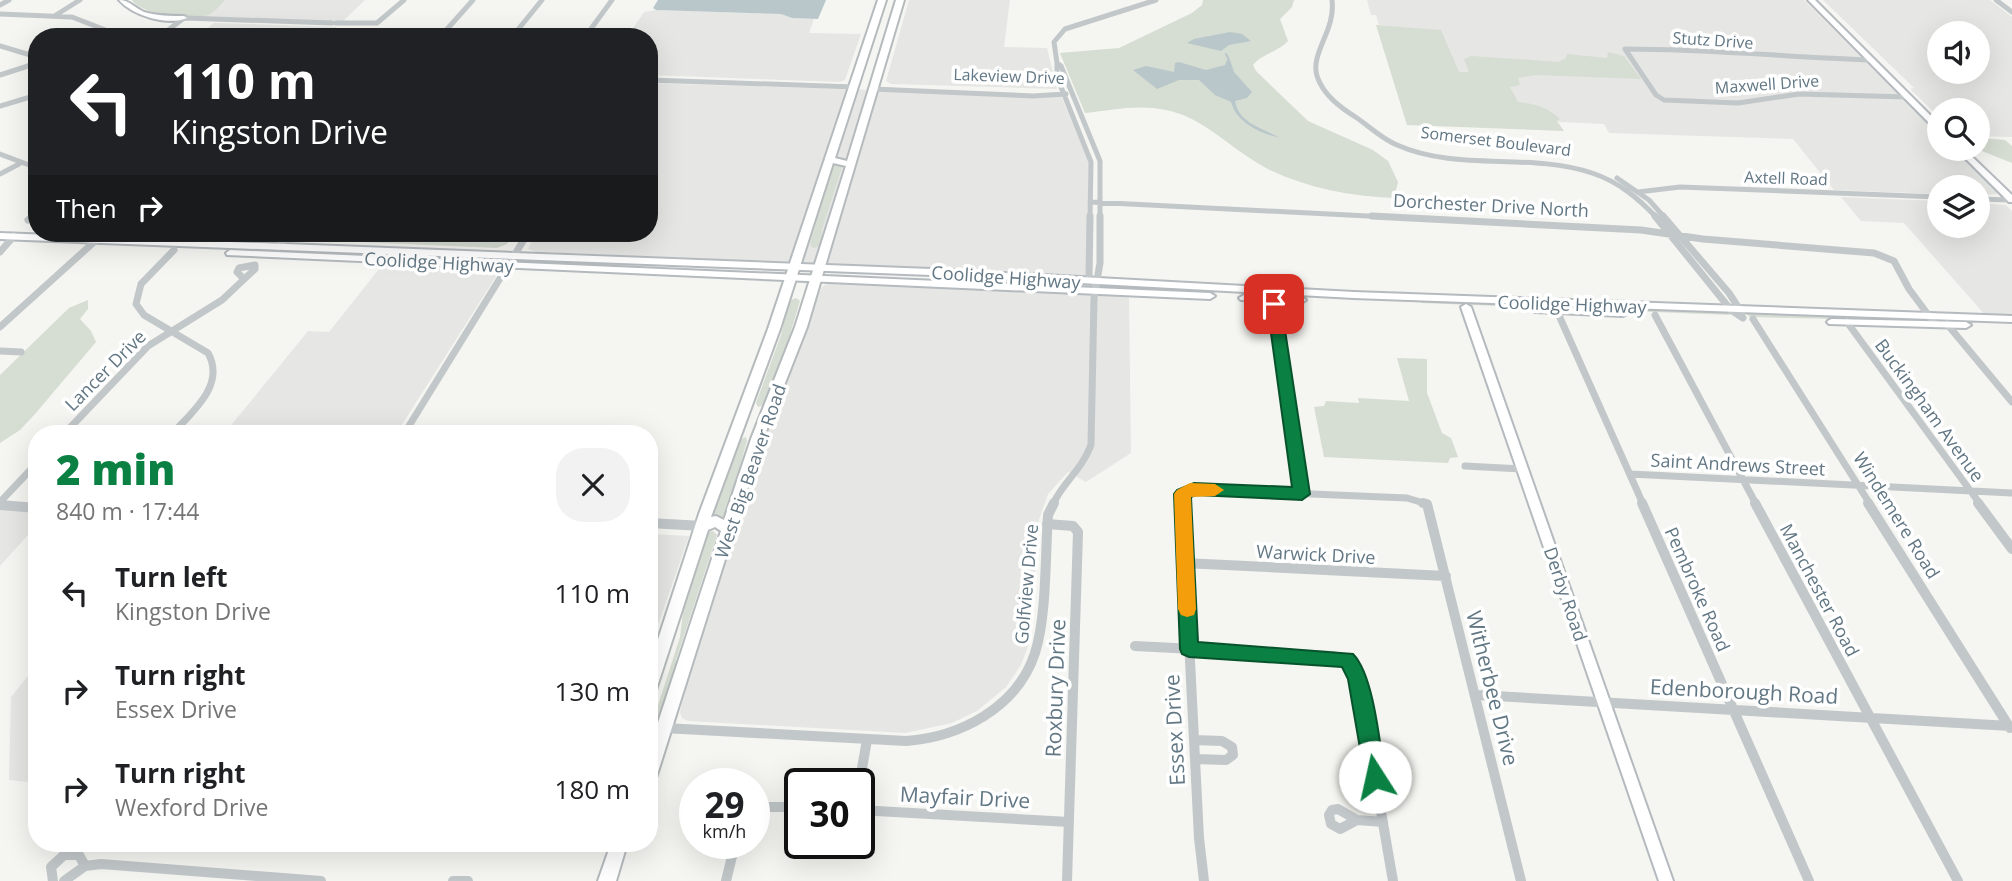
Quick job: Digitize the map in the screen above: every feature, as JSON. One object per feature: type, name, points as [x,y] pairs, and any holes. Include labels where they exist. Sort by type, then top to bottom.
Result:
[{"type":"main road","points":[[122,0],[129,7],[143,13],[184,18]]},
{"type":"main road","name":"West Big Beaver Road","points":[[658,663],[703,526],[786,295],[882,0]]},
{"type":"main road","name":"West Big Beaver Road","points":[[658,726],[757,439],[809,301],[900,0]]},
{"type":"main road","points":[[1811,0],[1927,116]]},
{"type":"main road","points":[[877,15],[895,17]]},
{"type":"main road","points":[[871,32],[889,35]]},
{"type":"main road","points":[[854,86],[874,87]]},
{"type":"main road","points":[[854,86],[869,101]]},
{"type":"main road","points":[[840,128],[849,133],[860,134]]},
{"type":"main road","points":[[1972,161],[2012,200]]},
{"type":"main road","points":[[829,163],[850,165]]},
{"type":"main road","name":"Coolidge Highway","points":[[4,242],[184,244],[314,256],[509,265],[707,273],[818,273],[876,280],[974,285],[1095,287],[1932,320],[1947,324],[2012,326]]},
{"type":"main road","name":"Coolidge Highway","points":[[92,243],[174,250],[280,251],[294,247],[610,258],[715,263],[793,272]]},
{"type":"main road","points":[[174,250],[184,244]]},
{"type":"main road","points":[[801,247],[813,252],[824,251]]},
{"type":"main road","points":[[314,256],[326,248]]},
{"type":"main road","points":[[599,268],[609,263],[610,258]]},
{"type":"main road","points":[[638,270],[642,263],[649,260]]},
{"type":"main road","points":[[707,273],[715,270],[715,263]]},
{"type":"main road","points":[[876,280],[876,273],[881,270]]},
{"type":"main road","name":"Coolidge Highway","points":[[818,273],[881,270],[982,275],[1095,287]]},
{"type":"main road","points":[[974,285],[981,282],[982,275]]},
{"type":"main road","name":"Coolidge Highway","points":[[1201,292],[1273,299],[1411,301],[1466,307],[1655,315],[1742,314],[1847,322],[2012,319]]},
{"type":"main road","points":[[786,295],[802,294],[809,301]]},
{"type":"main road","name":"Derby Road","points":[[1466,307],[1666,881]]},
{"type":"main road","points":[[747,403],[755,412],[769,412]]},
{"type":"main road","points":[[736,432],[749,431],[757,439]]},
{"type":"main road","points":[[703,526],[716,521],[728,529]]},
{"type":"main road","points":[[607,881],[616,852]]},
{"type":"street","points":[[0,5],[9,0]]},
{"type":"street","points":[[55,16],[80,0]]},
{"type":"street","points":[[170,28],[184,18],[377,23],[404,0]]},
{"type":"street","points":[[448,28],[473,0]]},
{"type":"street","points":[[519,28],[542,0]]},
{"type":"street","points":[[592,28],[612,0]]},
{"type":"street","name":"Golfview Drive","points":[[1095,287],[1089,275],[1090,160],[1055,67],[1057,63],[1054,42],[1065,29],[1156,0]]},
{"type":"street","name":"Somerset Boulevard","points":[[1332,0],[1335,21],[1316,59],[1315,75],[1331,99],[1401,147],[1437,154],[1561,166],[1610,180],[1636,192],[1680,235],[1742,314]]},
{"type":"street","points":[[1996,0],[2012,12]]},
{"type":"street","points":[[0,14],[80,19],[104,28]]},
{"type":"street","points":[[0,46],[28,59]]},
{"type":"street","name":"Stutz Drive","points":[[1670,101],[1656,95],[1626,48],[1870,60]]},
{"type":"street","name":"Golfview Drive","points":[[658,729],[867,740],[920,740],[957,730],[993,710],[1017,688],[1029,669],[1038,643],[1046,524],[1054,500],[1083,466],[1091,445],[1095,287],[1099,276],[1100,160],[1061,66],[1057,63]]},
{"type":"street","points":[[0,75],[28,64]]},
{"type":"street","points":[[658,80],[844,89],[854,86]]},
{"type":"street","name":"Lakeview Drive","points":[[874,87],[1038,96],[1072,92]]},
{"type":"street","name":"Maxwell Drive","points":[[1670,101],[1738,103],[1799,94],[1908,97]]},
{"type":"street","points":[[0,106],[28,98]]},
{"type":"street","points":[[0,154],[28,166]]},
{"type":"street","points":[[0,174],[19,164]]},
{"type":"street","name":"Axtell Road","points":[[1636,192],[1680,187],[1927,197]]},
{"type":"street","name":"Somerset Boulevard","points":[[1636,192],[1668,233],[1742,314]]},
{"type":"street","points":[[1990,199],[2012,200]]},
{"type":"street","name":"Dorchester Drive North","points":[[1090,202],[1452,219],[1668,233],[1874,253],[1888,257],[1896,263],[1909,289],[1932,320]]},
{"type":"street","points":[[280,251],[286,242]]},
{"type":"street","points":[[410,425],[522,242]]},
{"type":"street","points":[[0,327],[92,243]]},
{"type":"street","points":[[174,250],[141,284],[135,300],[139,311],[208,353],[216,366],[208,392],[180,425]]},
{"type":"street","name":"Lancer Drive","points":[[73,425],[142,352],[170,330],[222,300],[243,278]]},
{"type":"street","points":[[1257,298],[1268,315],[1275,318]]},
{"type":"street","points":[[1273,299],[1302,494]]},
{"type":"street","name":"Pembroke Road","points":[[1558,311],[1809,881]]},
{"type":"street","name":"Windemere Road","points":[[1742,314],[1858,486],[2011,728]]},
{"type":"street","name":"Manchester Road","points":[[1655,315],[1958,881]]},
{"type":"street","name":"Buckingham Avenue","points":[[1847,322],[2012,550]]},
{"type":"street","points":[[1947,324],[2012,402]]},
{"type":"street","points":[[0,351],[20,352]]},
{"type":"street","points":[[1465,466],[1522,469]]},
{"type":"street","points":[[0,504],[28,473]]},
{"type":"street","name":"Saint Andrews Street","points":[[1630,474],[2012,494]]},
{"type":"street","name":"Essex Drive","points":[[1204,881],[1182,499],[1184,493],[1194,489],[1302,494]]},
{"type":"street","name":"Witherbee Drive","points":[[1302,494],[1406,498],[1427,504],[1477,695],[1486,743],[1521,881]]},
{"type":"street","points":[[0,504],[28,507]]},
{"type":"street","points":[[658,524],[703,526]]},
{"type":"street","name":"Roxbury Drive","points":[[1046,524],[1073,526],[1079,532],[1067,881]]},
{"type":"street","name":"Warwick Drive","points":[[1185,564],[1446,576]]},
{"type":"street","points":[[1135,646],[1346,659],[1354,667],[1358,679],[1393,881]]},
{"type":"street","name":"Edenborough Road","points":[[1477,695],[2011,728]]},
{"type":"street","points":[[862,768],[867,740]]},
{"type":"street","points":[[1194,740],[1226,742],[1233,751],[1233,755],[1226,760],[1195,759]]},
{"type":"street","name":"Mayfair Drive","points":[[875,811],[1069,822]]},
{"type":"street","points":[[1357,820],[1383,822]]},
{"type":"street","points":[[52,881],[51,867],[62,856],[76,853],[85,866]]},
{"type":"street","points":[[726,881],[731,859]]},
{"type":"street","points":[[68,877],[85,866],[101,864],[320,881]]},
{"type":"street","points":[[453,881],[468,881]]},
{"type":"shaded area","points":[[132,0],[225,0],[208,15],[190,17],[155,12],[137,5]]},
{"type":"shaded area","points":[[161,0],[365,0],[341,23],[138,16]]},
{"type":"shaded area","points":[[658,0],[826,0],[818,19],[792,18],[781,14],[656,10],[653,8]]},
{"type":"shaded area","points":[[909,0],[1010,0],[1004,47],[1047,48],[1057,89],[891,84],[886,81]]},
{"type":"shaded area","points":[[1203,0],[1294,0],[1292,7],[1280,19],[1288,41],[1256,61],[1253,65],[1256,71],[1308,121],[1373,150],[1388,161],[1398,182],[1394,198],[1329,190],[1283,176],[1255,162],[1206,127],[1166,110],[1136,108],[1085,113],[1060,53],[1119,48],[1192,13],[1202,5]]},
{"type":"shaded area","points":[[1367,0],[1804,0],[1927,123],[1927,161],[1965,161],[1979,175],[1927,175],[1927,194],[1834,190],[1793,139],[1609,133],[1604,124],[1559,122],[1482,96],[1458,72],[1441,31],[1379,25],[1376,15],[1371,15]]},
{"type":"shaded area","points":[[1823,0],[1990,0],[2012,17],[2012,137],[1990,136],[1990,98],[1927,98],[1927,105],[1910,89],[1914,88]]},
{"type":"shaded area","points":[[656,10],[781,14],[792,18],[814,19],[809,33],[861,34],[845,80],[840,82],[658,75],[658,28],[633,28],[644,12]]},
{"type":"shaded area","points":[[214,23],[337,27],[336,28],[208,28]]},
{"type":"shaded area","points":[[1376,25],[1441,30],[1459,72],[1469,72],[1464,59],[1471,56],[1559,62],[1566,58],[1567,54],[1607,58],[1608,52],[1624,56],[1641,79],[1536,75],[1518,78],[1520,85],[1510,87],[1518,102],[1535,105],[1550,112],[1560,119],[1557,121],[1564,131],[1407,125]]},
{"type":"shaded area","points":[[1230,32],[1242,34],[1251,41],[1229,45],[1221,51],[1187,43],[1194,39]]},
{"type":"shaded area","points":[[1227,60],[1230,60],[1234,72],[1252,92],[1247,98],[1235,101],[1241,115],[1280,138],[1250,126],[1238,116],[1231,102],[1215,95],[1199,80],[1179,80],[1157,89],[1133,70],[1146,66],[1174,72],[1175,63],[1179,62],[1206,70],[1225,65]]},
{"type":"shaded area","points":[[658,83],[1061,96],[1089,162],[1086,276],[1080,279],[995,270],[537,252],[528,249],[532,242],[658,242]]},
{"type":"shaded area","points":[[1990,139],[2005,140],[2012,146],[2012,163],[1990,154]]},
{"type":"shaded area","points":[[833,163],[841,163],[842,167],[822,230],[821,246],[813,248],[810,245]]},
{"type":"shaded area","points":[[1990,186],[1998,194],[1990,194]]},
{"type":"shaded area","points":[[1841,197],[1927,201],[1927,238],[1990,238],[1990,204],[2006,205],[2012,211],[2012,317],[1986,316],[1904,223],[1861,221]]},
{"type":"shaded area","points":[[361,242],[508,242],[497,248]]},
{"type":"shaded area","points":[[383,264],[489,268],[497,275],[402,425],[231,425],[308,331],[329,332]]},
{"type":"shaded area","points":[[829,282],[1129,295],[1131,453],[1086,482],[1068,472],[1048,494],[1039,520],[1029,644],[1021,665],[1006,687],[977,711],[952,723],[905,733],[688,721],[682,718],[680,712],[698,640],[758,449],[769,427],[821,288]]},
{"type":"shaded area","points":[[796,298],[800,301],[778,374],[765,404],[758,407],[756,403],[781,335],[789,301]]},
{"type":"shaded area","points":[[88,300],[88,309],[80,319],[91,331],[96,342],[20,430],[0,443],[0,375],[69,308]]},
{"type":"shaded area","points":[[1420,300],[1726,312],[1731,315],[1421,303]]},
{"type":"shaded area","points":[[1746,314],[1925,318],[1929,321],[1750,317]]},
{"type":"shaded area","points":[[1397,358],[1427,359],[1427,393],[1442,433],[1451,438],[1458,457],[1450,458],[1448,463],[1324,457],[1314,407],[1324,406],[1326,401],[1359,403],[1358,398],[1409,401]]},
{"type":"shaded area","points":[[746,437],[726,518],[713,515],[739,440]]},
{"type":"shaded area","points":[[0,506],[28,508],[28,535],[0,566]]},
{"type":"shaded area","points":[[713,531],[717,535],[676,660],[674,681],[661,721],[658,721],[658,705],[680,637],[685,596],[706,532]]},
{"type":"shaded area","points":[[658,534],[689,536],[658,625]]},
{"type":"shaded area","points":[[28,676],[28,782],[9,780],[11,697]]},
{"type":"waterway","points":[[1226,54],[1229,60]]},
{"type":"slow traffic","points":[[1187,609],[1183,494],[1190,489],[1215,490]]},
{"type":"route","points":[[1274,304],[1302,494],[1194,489],[1183,494],[1189,649],[1333,656],[1346,659],[1354,667],[1358,679],[1375,777]]}]
